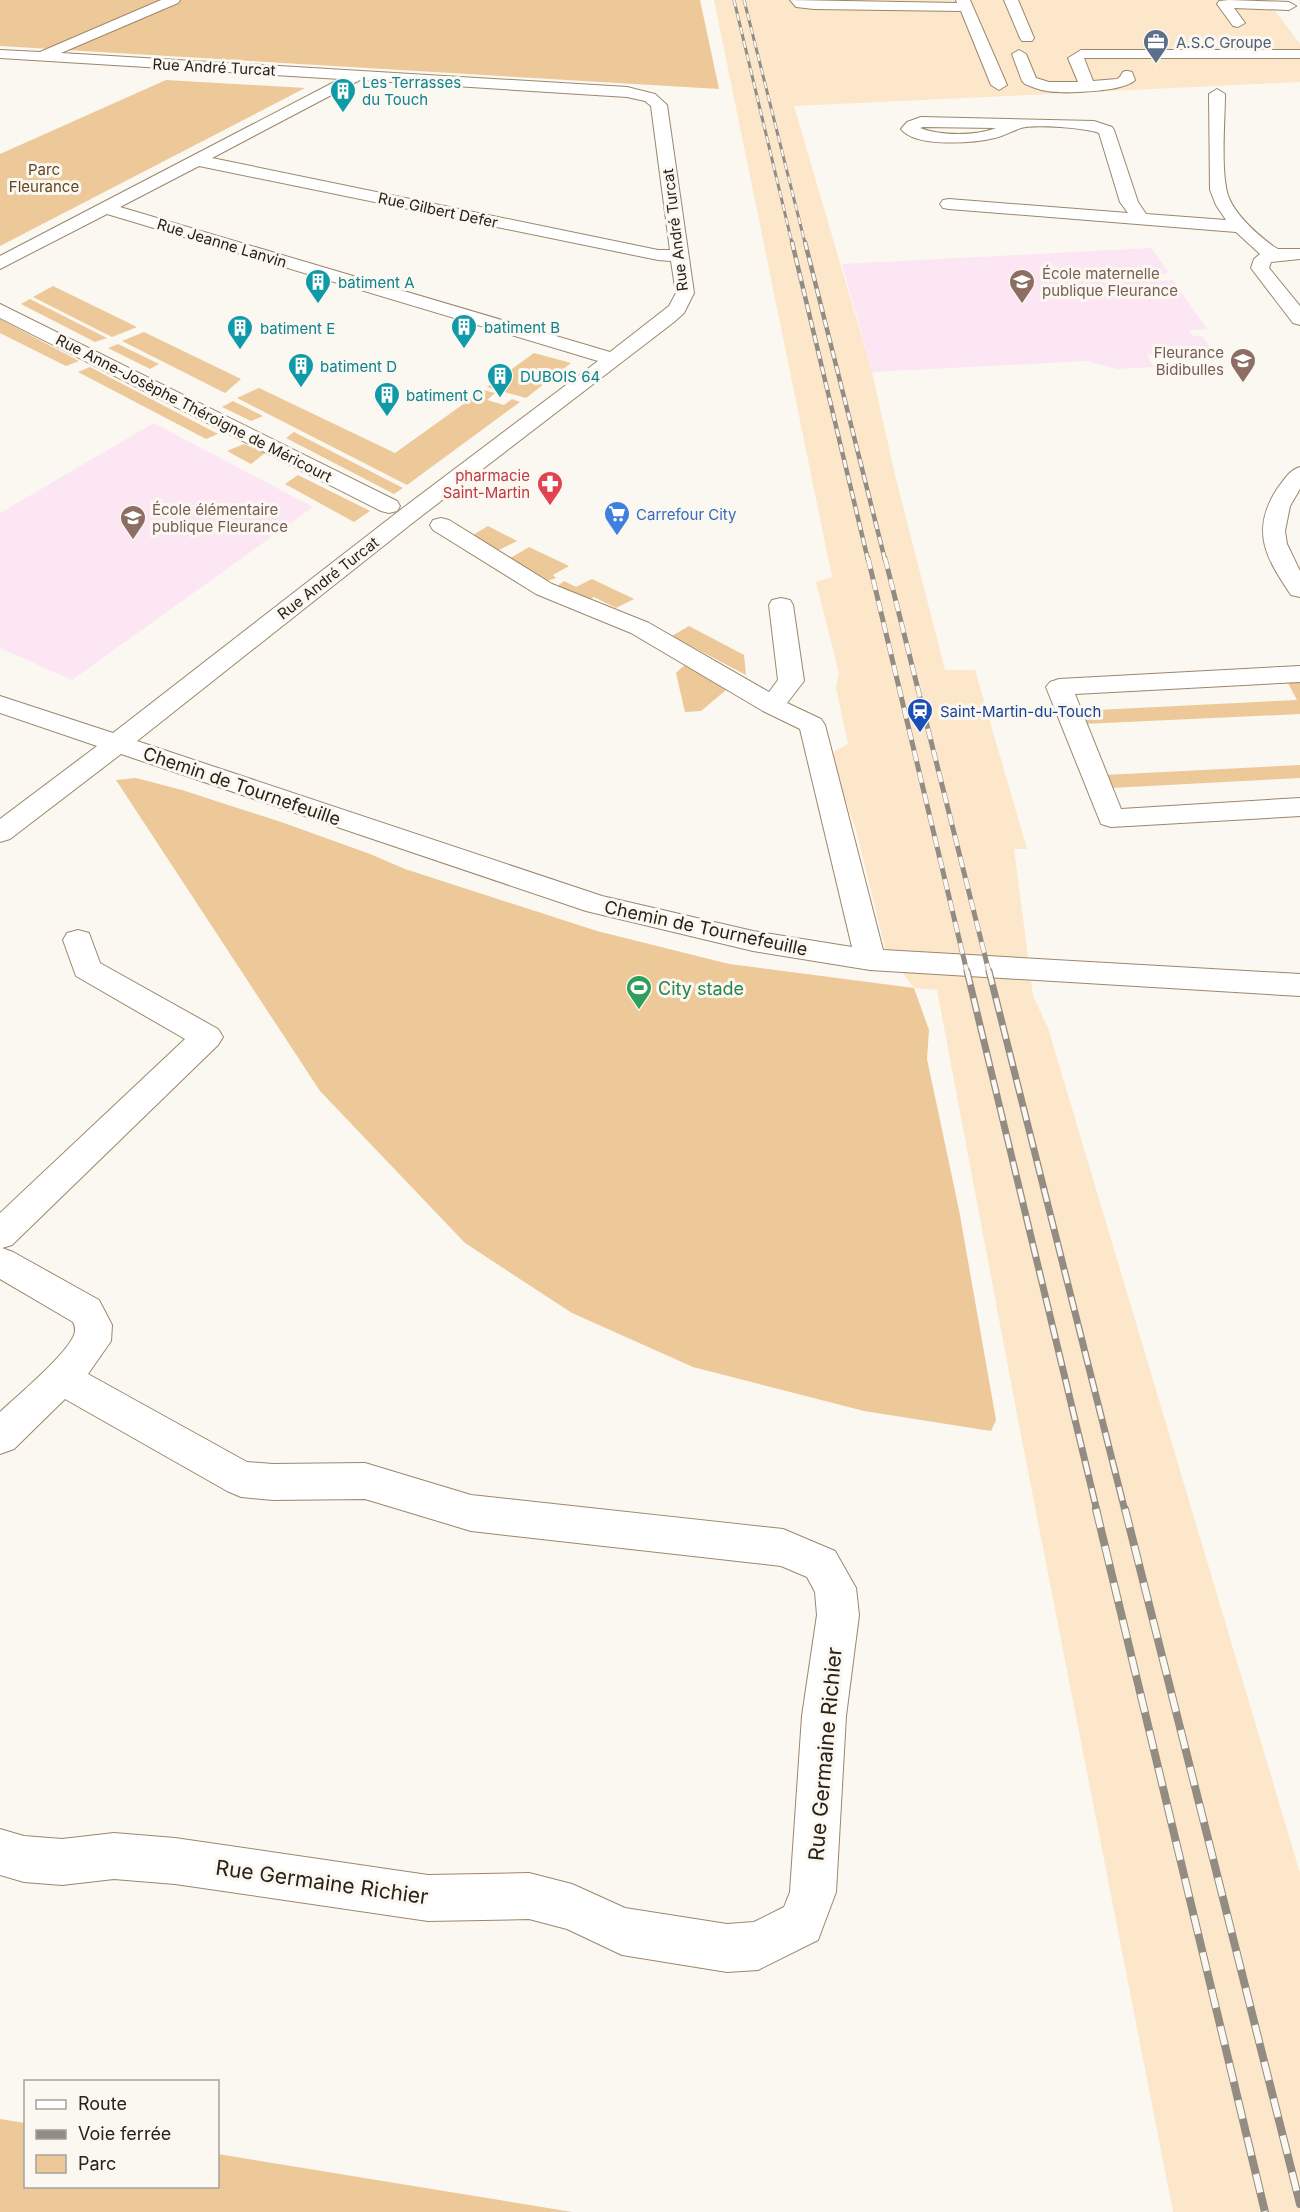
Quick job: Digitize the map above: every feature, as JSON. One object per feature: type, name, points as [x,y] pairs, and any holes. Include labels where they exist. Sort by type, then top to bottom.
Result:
[{"type":"street","points":[[40,57],[173,0]]},
{"type":"street","points":[[797,0],[804,4],[822,6],[964,3],[999,86]]},
{"type":"street","points":[[1011,0],[1027,38]]},
{"type":"street","points":[[1238,23],[1224,4],[1292,9]]},
{"type":"street","name":"Rue André Turcat","points":[[0,54],[627,92],[650,97],[659,105],[684,293],[682,301],[667,318],[417,508],[117,744],[0,832]]},
{"type":"street","points":[[1019,54],[1030,81],[1036,85],[1048,87],[1119,83],[1127,80],[1127,75]]},
{"type":"street","points":[[1088,86],[1075,57],[1081,54],[1300,54]]},
{"type":"street","points":[[0,263],[358,76]]},
{"type":"street","points":[[1217,94],[1219,196],[1260,247],[1274,255]]},
{"type":"street","points":[[1019,123],[992,135],[938,137],[917,134],[909,129],[913,124],[921,122],[1019,123],[1088,124],[1106,130],[1129,202],[1140,218]]},
{"type":"street","name":"Rue Gilbert Defer","points":[[196,160],[658,255],[680,256]]},
{"type":"street","points":[[949,204],[1242,227]]},
{"type":"street","name":"Rue Jeanne Lanvin","points":[[106,208],[614,359]]},
{"type":"street","points":[[1300,254],[1274,255],[1263,259],[1260,268],[1300,319]]},
{"type":"street","name":"Rue Anne-Josèphe Théroigne de Méricourt","points":[[0,310],[389,506]]},
{"type":"street","points":[[1298,583],[1273,538],[1273,516],[1285,494],[1300,474]]},
{"type":"street","points":[[441,525],[544,589],[640,628],[772,705],[812,725],[870,960]]},
{"type":"street","points":[[772,705],[791,681],[781,605]]},
{"type":"street","points":[[1300,674],[1059,687],[1112,818],[1300,807]]},
{"type":"street","name":"Chemin de Tournefeuille","points":[[0,704],[596,904],[753,941],[870,960],[1300,985]]},
{"type":"street","points":[[0,1235],[207,1037],[87,969],[78,940]]},
{"type":"street","points":[[0,1262],[86,1311],[94,1325],[92,1341],[62,1378],[0,1437]]},
{"type":"street","name":"Rue Germaine Richier","points":[[0,1852],[24,1859],[62,1862],[114,1856],[175,1861],[428,1898],[529,1896],[572,1907],[622,1931],[727,1948],[758,1946],[801,1923],[813,1892],[824,1716],[838,1615],[836,1588],[822,1564],[783,1548],[471,1512],[365,1481],[241,1479],[62,1378]]},
{"type":"shaded area","points":[[714,0],[1267,0],[1300,44],[1300,82],[794,106],[872,372],[896,479],[945,670],[975,670],[1027,849],[1014,849],[1033,996],[1048,1028],[1300,1873],[1300,2212],[1173,2212],[1019,1425],[937,990],[914,988],[885,948],[856,830],[831,759],[835,751],[848,744],[836,687],[839,673],[816,582],[832,577]]},
{"type":"shaded area","name":"École maternelle publique Fleurance","points":[[1151,248],[1169,273],[1151,275],[1155,281],[1173,280],[1207,329],[1189,330],[1193,336],[1202,336],[1214,353],[1147,355],[1154,367],[1117,369],[1087,361],[872,372],[842,264]]},
{"type":"shaded area","name":"École élémentaire publique Fleurance","points":[[154,423],[313,507],[72,680],[0,648],[0,513]]},
{"type":"green space","points":[[0,0],[700,0],[719,89],[0,46]]},
{"type":"green space","name":"Parc Fleurance","points":[[166,80],[305,88],[0,246],[0,154]]},
{"type":"green space","points":[[53,286],[137,327],[112,337],[33,297]]},
{"type":"green space","points":[[30,299],[107,338],[95,342],[21,304]]},
{"type":"green space","points":[[0,319],[79,361],[66,366],[0,333]]},
{"type":"green space","points":[[144,332],[241,379],[225,393],[122,341]]},
{"type":"green space","points":[[118,344],[159,364],[150,369],[108,348]]},
{"type":"green space","points":[[534,353],[571,363],[526,398],[487,387]]},
{"type":"green space","points":[[90,367],[218,434],[206,439],[78,372]]},
{"type":"green space","points":[[259,388],[395,453],[483,390],[495,393],[487,400],[504,405],[512,399],[520,402],[407,485],[237,398]]},
{"type":"green space","points":[[233,401],[263,416],[251,421],[222,407]]},
{"type":"green space","points":[[294,432],[403,488],[394,494],[286,438]]},
{"type":"green space","points":[[244,444],[265,453],[251,464],[227,451]]},
{"type":"green space","points":[[298,475],[370,511],[354,522],[285,484]]},
{"type":"green space","points":[[488,526],[517,541],[495,552],[473,535]]},
{"type":"green space","points":[[529,547],[569,566],[553,575],[556,578],[541,583],[507,560]]},
{"type":"green space","points":[[592,579],[634,599],[616,608],[594,597],[587,601],[555,588],[564,581],[576,587]]},
{"type":"green space","points":[[689,626],[744,655],[746,675],[672,636]]},
{"type":"green space","points":[[687,663],[726,690],[701,711],[685,712],[676,673]]},
{"type":"green space","points":[[1300,682],[1300,714],[1083,724],[1077,711],[1297,700],[1288,683]]},
{"type":"green space","points":[[1300,765],[1300,778],[1111,788],[1105,775]]},
{"type":"green space","points":[[136,778],[182,790],[284,823],[405,869],[597,931],[729,964],[914,988],[929,1030],[927,1059],[959,1210],[996,1420],[991,1431],[864,1411],[693,1367],[572,1313],[465,1243],[320,1091],[116,780]]},
{"type":"green space","points":[[0,2119],[24,2123],[24,2188],[219,2188],[219,2154],[572,2212],[0,2212]]},
{"type":"railway","points":[[734,0],[792,243]]},
{"type":"railway","points":[[744,0],[805,243]]},
{"type":"railway","points":[[792,242],[868,560]]},
{"type":"railway","points":[[805,242],[885,560]]},
{"type":"railway","points":[[868,558],[967,972]]},
{"type":"railway","points":[[885,558],[989,972]]},
{"type":"railway","points":[[967,971],[1097,1511]]},
{"type":"railway","points":[[989,971],[1125,1511]]},
{"type":"railway","points":[[1096,1509],[1265,2212]]},
{"type":"railway","points":[[1125,1509],[1300,2204]]},
{"type":"place","name":"A.S.C Groupe","points":[[1156,65]]},
{"type":"place","name":"Les Terrasses du Touch","points":[[343,114]]},
{"type":"place","name":"batiment A","points":[[318,305]]},
{"type":"place","name":"École maternelle publique Fleurance","points":[[1022,305]]},
{"type":"place","name":"batiment B","points":[[464,350]]},
{"type":"place","name":"batiment E","points":[[240,351]]},
{"type":"place","name":"Fleurance Bidibulles","points":[[1243,384]]},
{"type":"place","name":"batiment D","points":[[301,389]]},
{"type":"place","name":"DUBOIS 64","points":[[500,399]]},
{"type":"place","name":"batiment C","points":[[387,418]]},
{"type":"place","name":"pharmacie Saint-Martin","points":[[550,507]]},
{"type":"place","name":"Carrefour City","points":[[617,537]]},
{"type":"place","name":"École élémentaire publique Fleurance","points":[[133,541]]},
{"type":"place","name":"Saint-Martin-du-Touch","points":[[920,734]]},
{"type":"place","name":"City stade","points":[[639,1011]]}]
